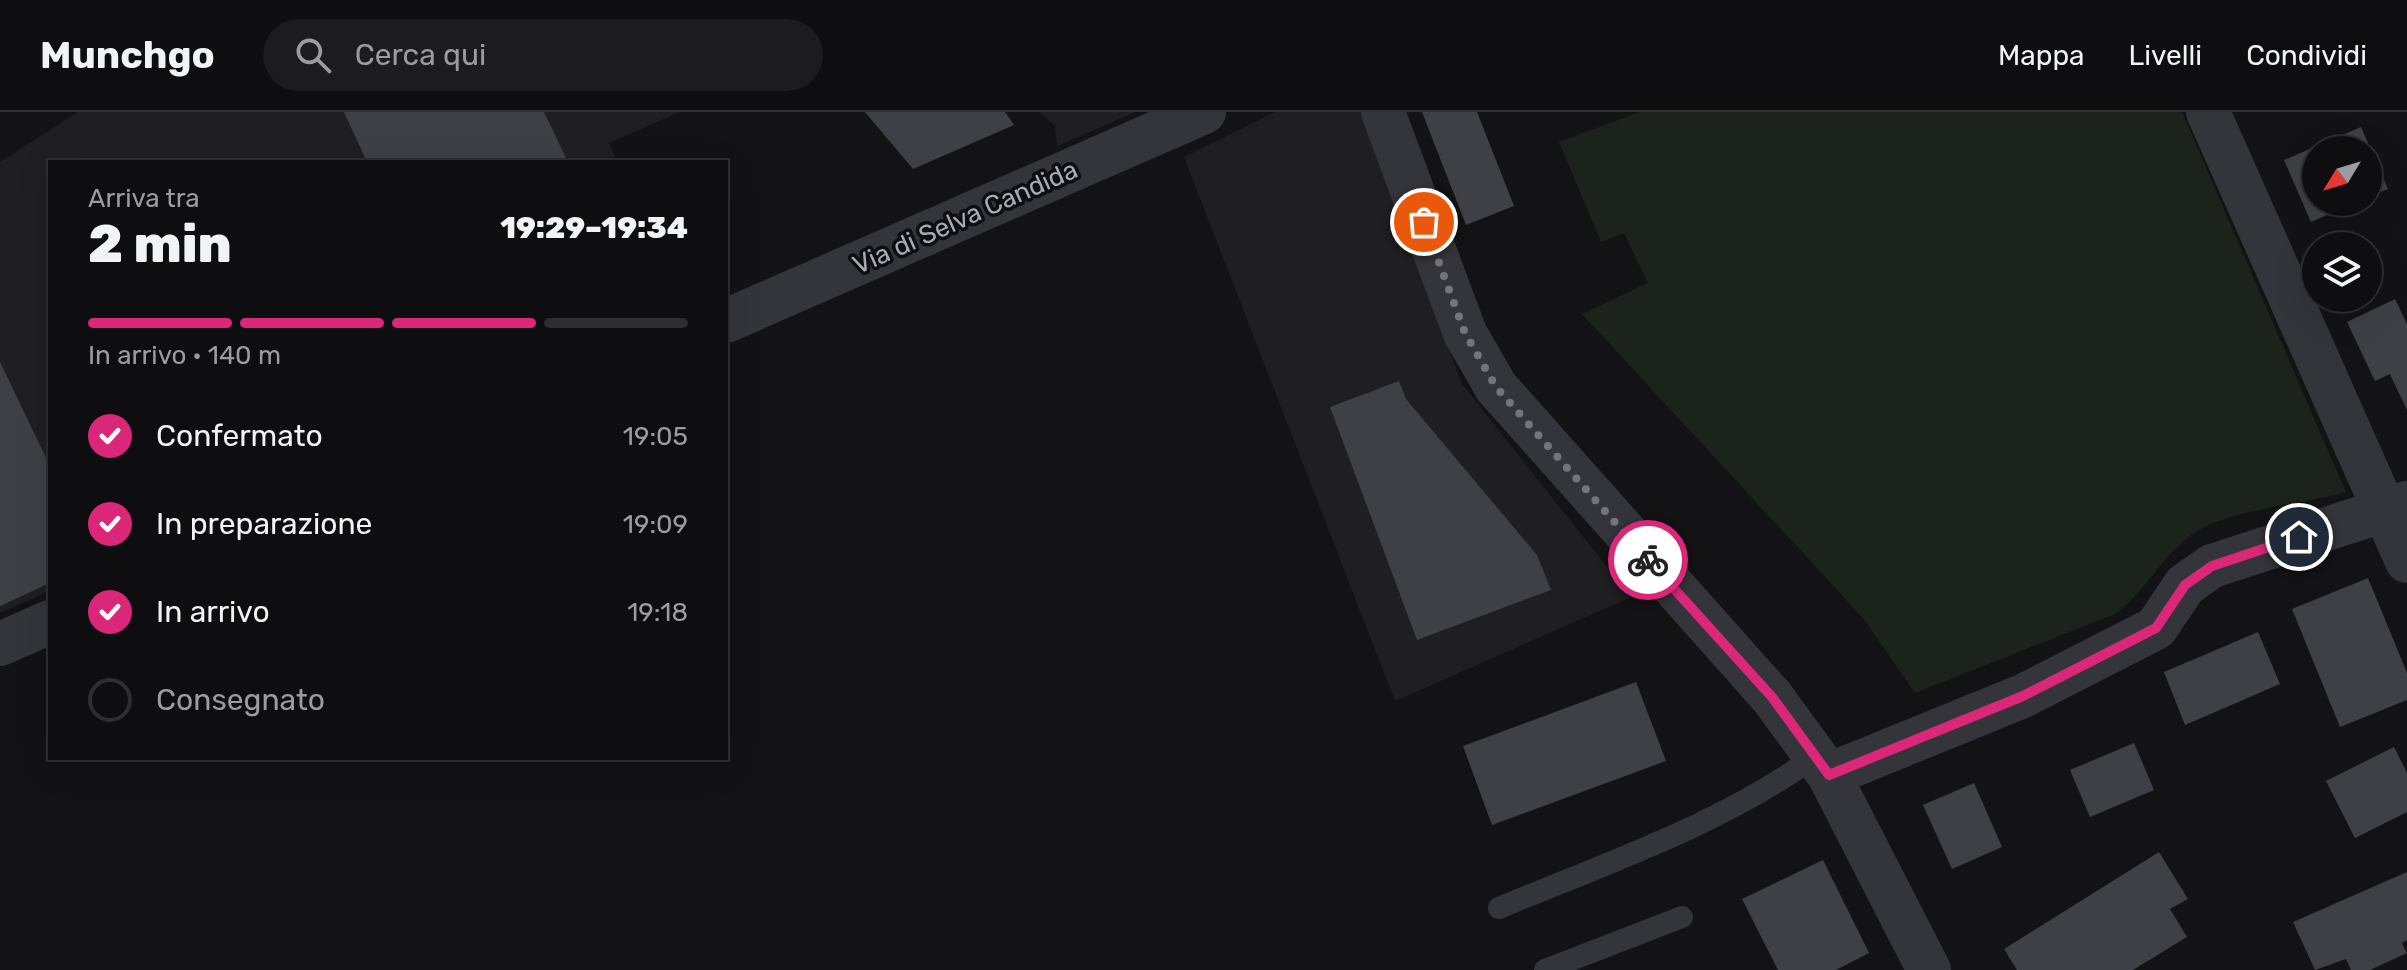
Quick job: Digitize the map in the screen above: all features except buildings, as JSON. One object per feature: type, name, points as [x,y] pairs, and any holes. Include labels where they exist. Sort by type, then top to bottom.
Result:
[{"type":"street","name":"Via di Selva Candida","points":[[728,320],[1204,112]]},
{"type":"street","points":[[1383,112],[1465,333],[1496,387],[1772,697],[1822,765],[1929,970]]},
{"type":"street","points":[[2208,112],[2395,508],[2407,561]]},
{"type":"street","points":[[1822,765],[2023,696],[2156,628],[2185,585],[2212,566],[2395,508]]},
{"type":"street","points":[[0,644],[48,623]]},
{"type":"lane","points":[[1499,908],[1653,844],[1785,779],[1822,765]]},
{"type":"lane","points":[[1545,970],[1682,917]]},
{"type":"shaded area","points":[[78,112],[680,112],[609,143],[616,160],[48,160],[48,592],[0,613],[0,162]]},
{"type":"shaded area","points":[[1039,112],[1133,113],[1057,146],[1055,126]]},
{"type":"shaded area","points":[[1275,112],[1360,112],[1462,384],[1631,597],[1395,701],[1184,157]]},
{"type":"shaded area","points":[[1640,112],[2182,112],[2346,492],[2211,524],[2185,540],[2115,614],[1915,693],[1863,618],[1582,314],[1648,283],[1624,233],[1601,242],[1559,142]]},
{"type":"way so far","points":[[1424,222],[1465,333],[1496,387],[1511,408],[1648,560]]},
{"type":"route","points":[[1648,560],[1772,697],[1829,775],[2023,696],[2156,628],[2185,585],[2212,566],[2299,537]]}]
